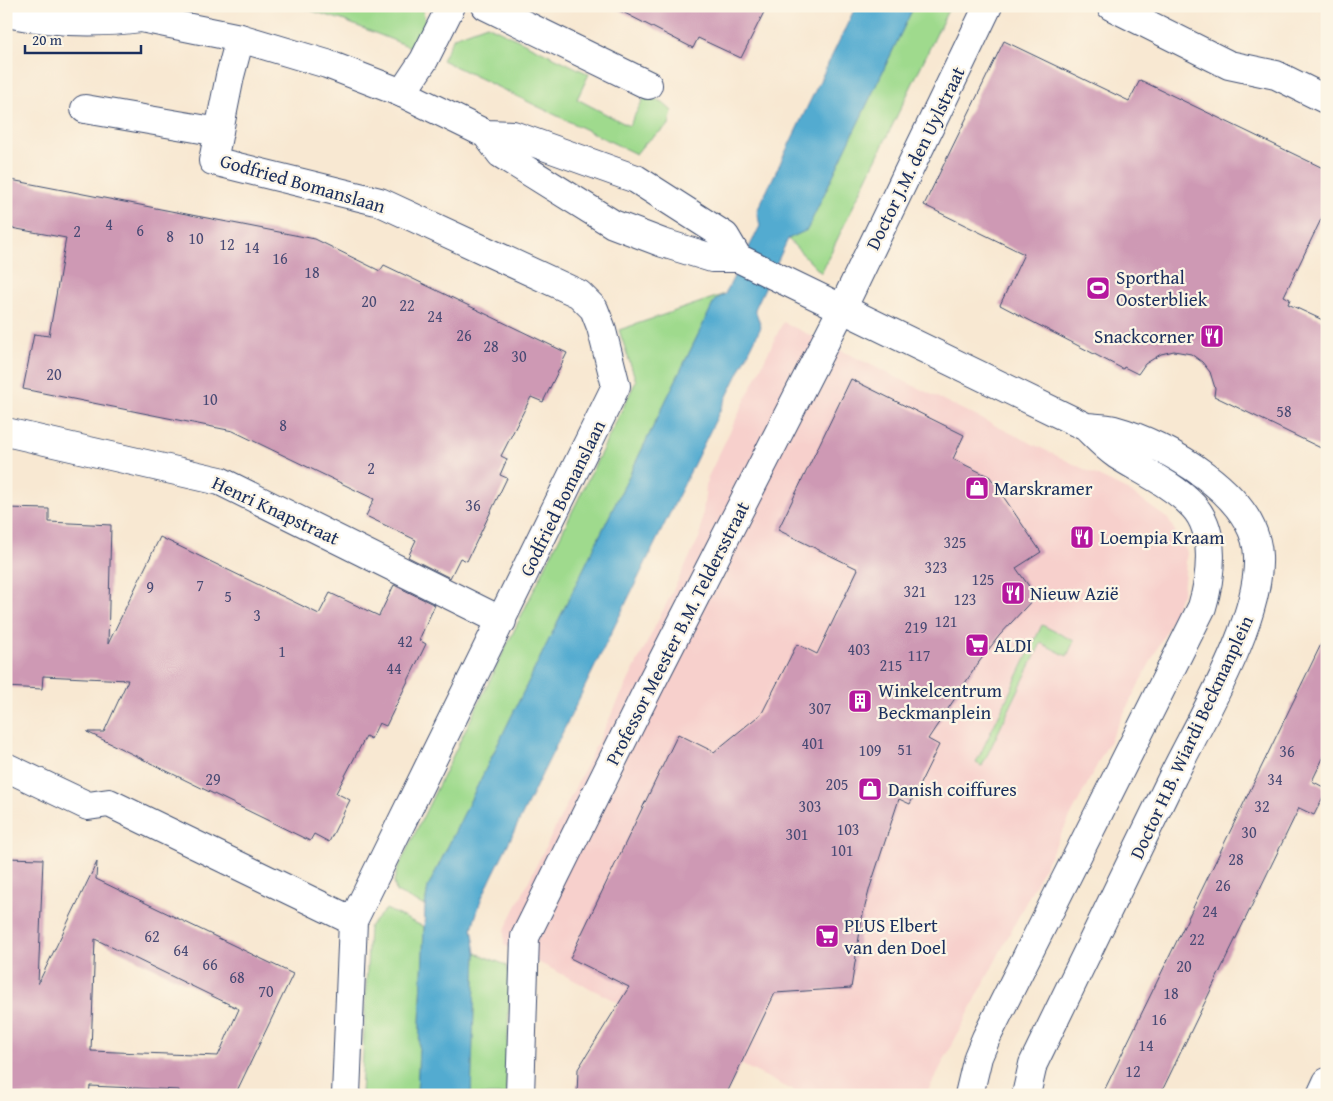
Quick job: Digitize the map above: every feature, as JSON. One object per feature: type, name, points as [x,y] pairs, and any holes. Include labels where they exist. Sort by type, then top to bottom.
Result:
[{"type":"street","points":[[402,93],[424,60],[451,6]]},
{"type":"street","points":[[486,6],[648,85]]},
{"type":"street","name":"Doctor J.M. den Uylstraat","points":[[842,310],[988,6]]},
{"type":"street","points":[[1111,6],[1230,64],[1276,75],[1327,100]]},
{"type":"street","points":[[6,13],[68,21],[107,23],[132,12],[240,38],[327,64],[402,93],[486,134],[513,135],[636,179],[725,236],[738,258]]},
{"type":"street","name":"Godfried Bomanslaan","points":[[240,38],[213,161],[380,202],[579,294],[594,309],[616,386],[502,622],[353,921],[346,1095]]},
{"type":"street","name":"Godfried Bomanslaan","points":[[85,109],[219,132]]},
{"type":"street","points":[[486,134],[501,154],[614,224],[663,243],[712,258],[738,258]]},
{"type":"street","name":"Doctor H.B. Wiardi Beckmanplein","points":[[738,258],[842,310],[1086,426],[1113,430],[1179,457],[1229,498],[1245,518],[1253,534],[1258,555],[1257,584],[1251,611],[1220,681],[1033,1064],[1026,1095]]},
{"type":"street","name":"Professor Meester B.M. Teldersstraat","points":[[520,1095],[526,960],[525,938],[652,680],[842,310]]},
{"type":"street","name":"Doctor H.B. Wiardi Beckmanplein","points":[[969,1095],[978,1057],[986,1038],[1202,607],[1210,579],[1209,548],[1203,520],[1193,506],[1150,474],[1110,450],[1086,426]]},
{"type":"street","name":"Henri Knapstraat","points":[[6,432],[220,480],[502,622]]},
{"type":"street","points":[[6,767],[88,806],[109,803],[353,921]]},
{"type":"street","points":[[1321,1095],[1327,1082]]},
{"type":"shaded area","points":[[783,322],[1129,491],[1168,519],[1187,552],[1183,591],[1166,632],[926,1095],[802,1095],[504,945],[504,931],[700,536],[707,479]]},
{"type":"green space","points":[[296,6],[422,6],[426,26],[418,50],[342,20]]},
{"type":"green space","points":[[914,6],[950,6],[821,273],[788,239],[807,230]]},
{"type":"green space","points":[[487,25],[589,74],[577,99],[629,126],[645,96],[663,103],[672,111],[669,125],[645,143],[636,154],[442,60],[454,37]]},
{"type":"green space","points":[[725,294],[715,300],[428,887],[425,906],[396,892],[394,881],[398,868],[636,381],[619,330]]},
{"type":"green space","points":[[1042,625],[1074,641],[1067,656],[1041,643],[982,766],[976,763]]},
{"type":"green space","points":[[386,909],[424,927],[417,1095],[361,1095],[369,927]]},
{"type":"green space","points":[[476,953],[506,965],[510,976],[506,1095],[471,1095]]},
{"type":"water","points":[[856,6],[914,6],[807,230],[788,239],[755,309],[761,327],[482,897],[472,928],[476,953],[471,1095],[417,1095],[425,906],[428,887],[715,300],[725,294],[760,226],[757,211]]},
{"type":"building","points":[[611,6],[767,6],[741,58],[698,38],[693,48]]},
{"type":"building","points":[[1004,41],[1129,101],[1140,80],[1327,170],[1327,207],[1284,296],[1290,299],[1288,304],[1327,322],[1327,451],[1214,396],[1215,388],[1210,372],[1202,362],[1191,354],[1174,351],[1161,354],[1145,364],[1138,374],[1124,367],[1123,369],[1000,305],[1024,254],[924,205]]},
{"type":"building","points":[[6,179],[315,239],[380,271],[384,265],[567,353],[543,402],[531,397],[501,456],[507,459],[500,475],[507,478],[467,561],[460,558],[450,578],[408,557],[416,540],[366,516],[374,499],[233,431],[23,389],[34,334],[49,336],[66,238],[6,227]]},
{"type":"building","name":"Winkelcentrum Beckmanplein","points":[[851,379],[964,435],[953,459],[990,477],[1041,552],[1016,568],[1036,596],[999,636],[979,662],[928,739],[939,745],[910,804],[899,799],[870,887],[862,918],[851,988],[775,993],[726,1095],[577,1095],[578,1069],[629,987],[570,958],[678,734],[714,752],[762,713],[797,644],[817,654],[858,569],[778,530]]},
{"type":"building","points":[[6,508],[49,509],[49,522],[111,525],[108,644],[160,537],[319,614],[330,593],[379,616],[394,585],[435,605],[419,640],[426,644],[386,726],[379,723],[371,739],[366,736],[336,793],[350,800],[329,842],[314,834],[310,841],[87,732],[104,732],[128,680],[43,676],[42,689],[6,687]]},
{"type":"building","points":[[1327,632],[1327,750],[1312,781],[1327,789],[1314,815],[1299,808],[1160,1095],[1102,1095]]},
{"type":"building","points":[[6,858],[43,859],[38,984],[97,862],[96,879],[293,974],[235,1095],[179,1095],[179,1090],[90,1086],[89,1095],[6,1095]],"holes":[[[95,939],[239,1009],[218,1056],[91,1051]]]},
{"type":"place","name":"Sporthal Oosterbliek","points":[[1098,288]]},
{"type":"place","name":"Snackcorner","points":[[1212,336]]},
{"type":"place","name":"Marskramer","points":[[977,488]]},
{"type":"place","name":"Loempia Kraam","points":[[1082,537]]},
{"type":"place","name":"Nieuw Azië","points":[[1013,593]]},
{"type":"place","name":"ALDI","points":[[977,645]]},
{"type":"place","name":"Winkelcentrum Beckmanplein","points":[[860,701]]},
{"type":"place","name":"Danish coiffures","points":[[870,789]]},
{"type":"place","name":"PLUS Elbert van den Doel","points":[[827,936]]}]
